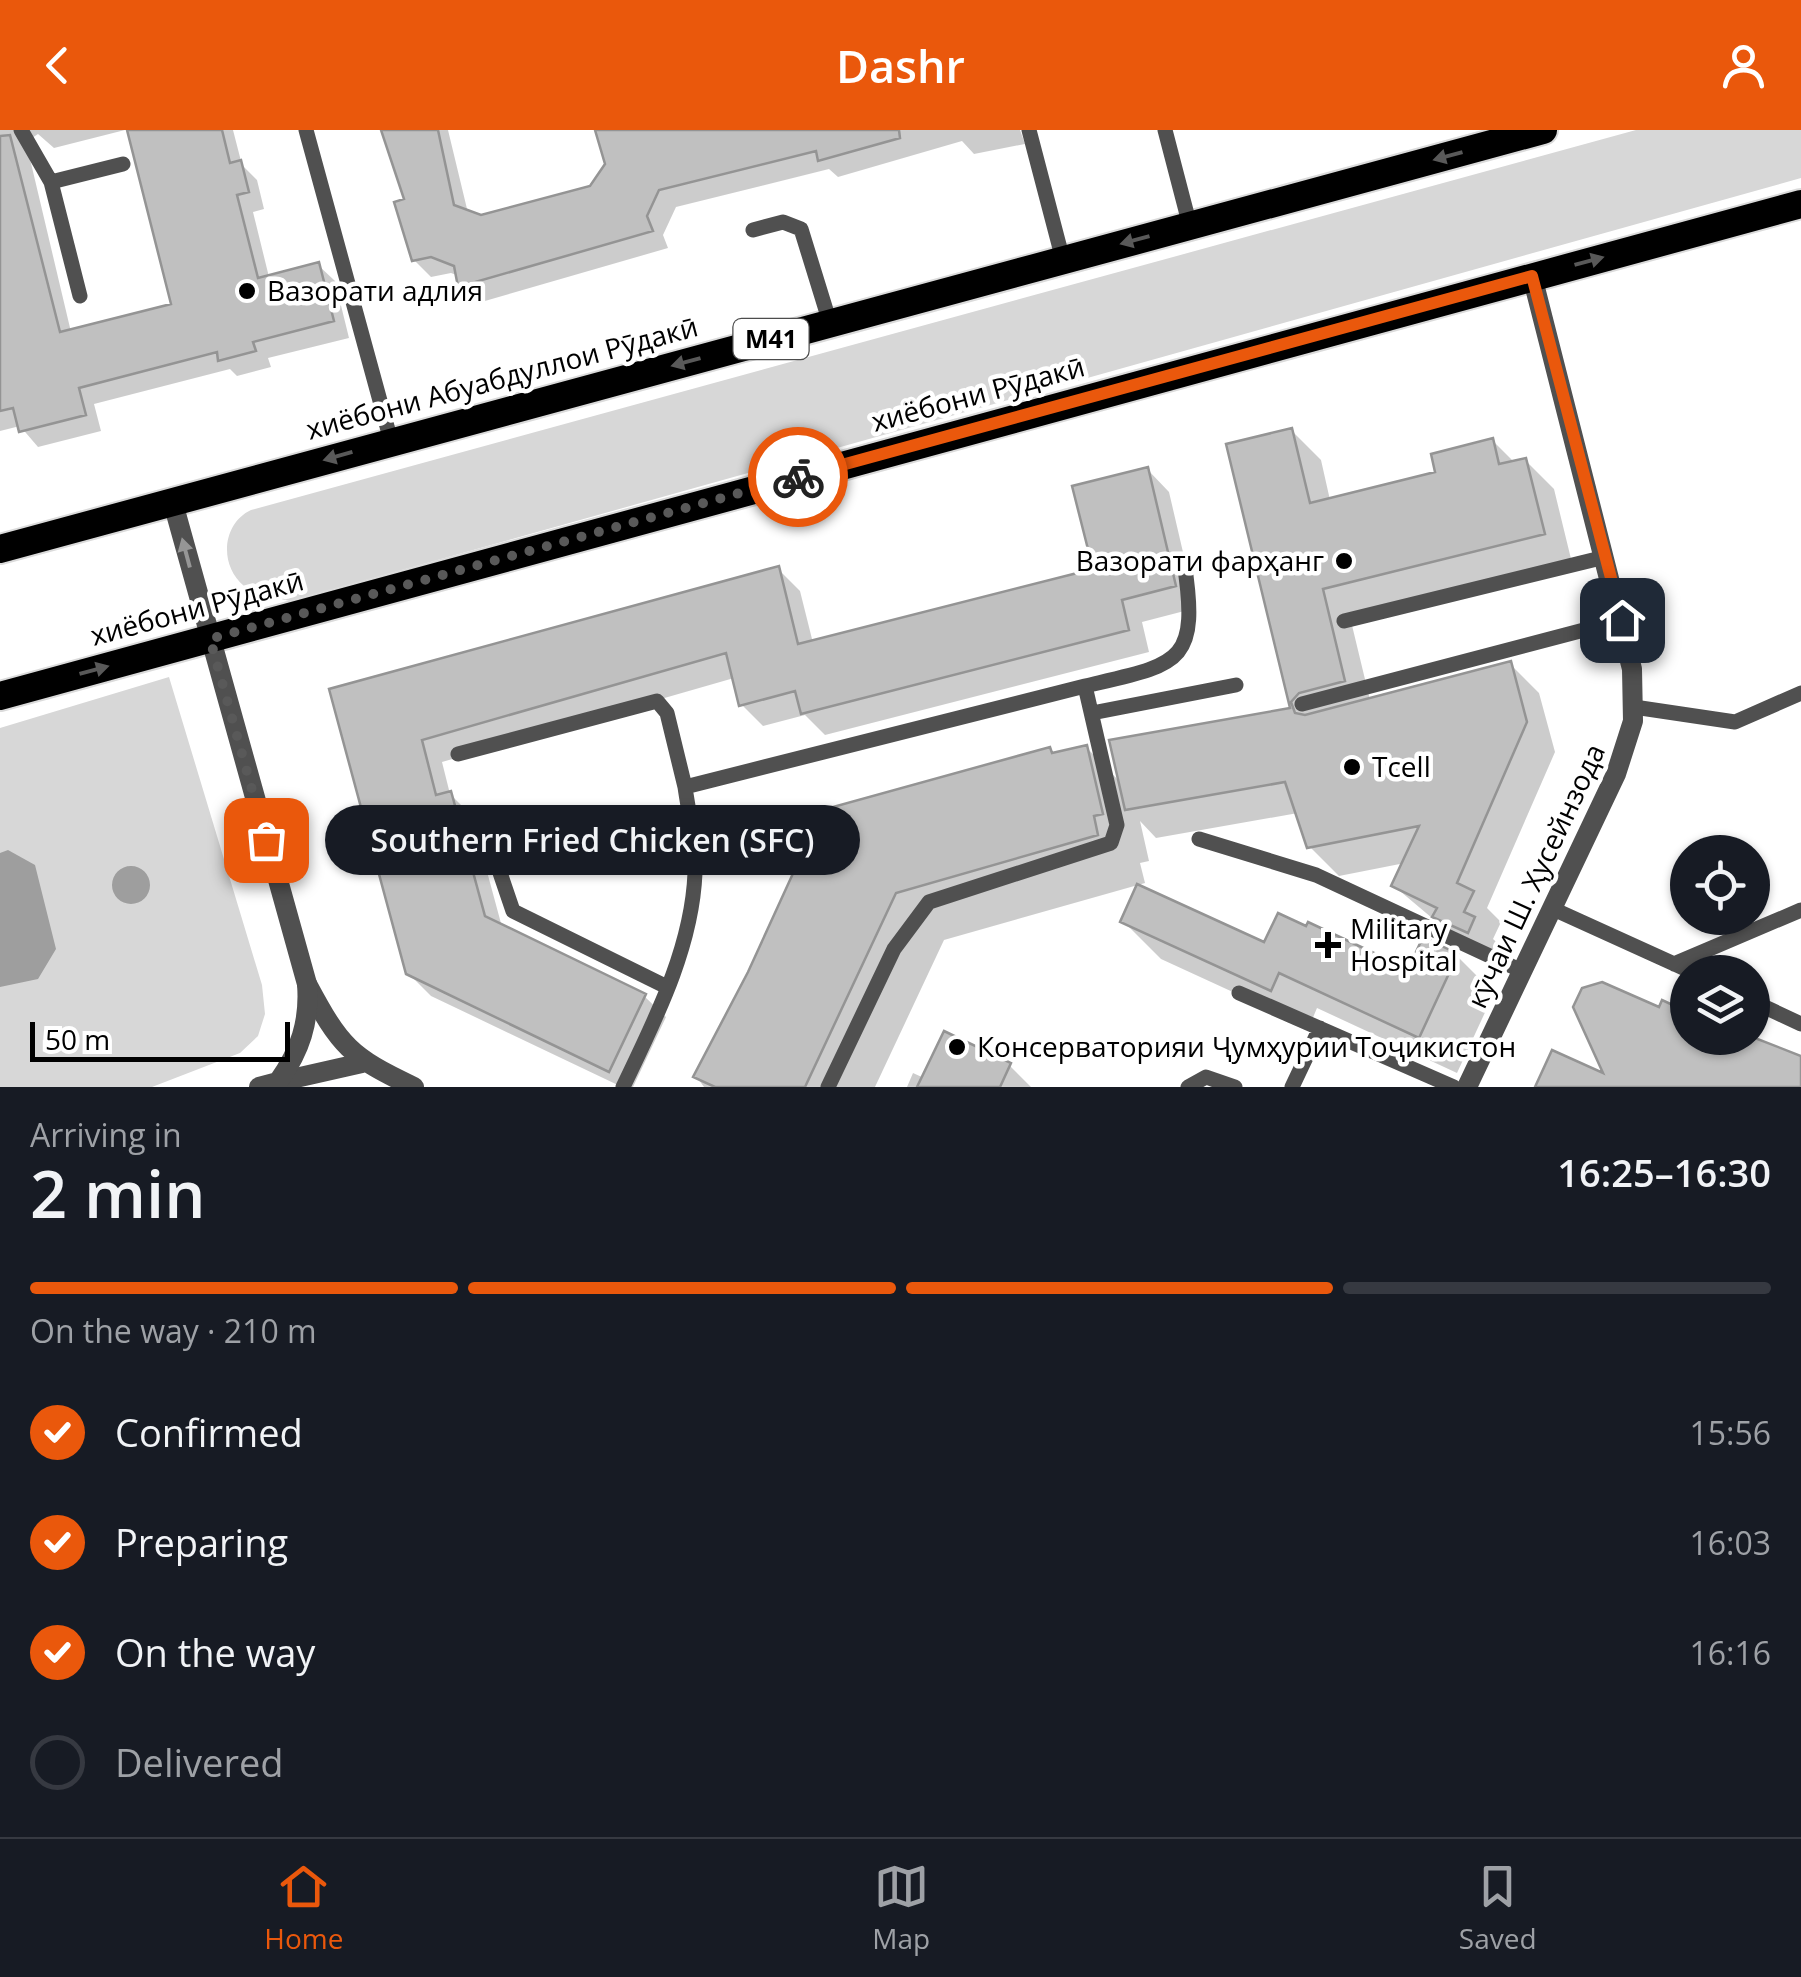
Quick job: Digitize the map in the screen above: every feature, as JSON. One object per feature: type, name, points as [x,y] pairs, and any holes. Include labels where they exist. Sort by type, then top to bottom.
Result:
[{"type":"highway","name":"хиёбони Абуабдуллои Рӯдакӣ","points":[[0,549],[1540,130]]},
{"type":"highway","name":"хиёбони Рӯдакӣ","points":[[0,696],[1801,204]]},
{"type":"street","name":"кӯчаи Ш. Ҳусейнзода","points":[[1467,1087],[1616,774],[1630,736],[1634,706],[1622,620],[1532,276]]},
{"type":"street","points":[[173,502],[306,984],[333,1030],[362,1063],[414,1087]]},
{"type":"street","points":[[268,1084],[304,1032],[306,984]]},
{"type":"street","points":[[268,1084],[322,1079],[362,1063]]},
{"type":"lane","points":[[21,130],[51,182],[80,296]]},
{"type":"lane","points":[[306,130],[390,442]]},
{"type":"lane","points":[[1029,130],[1063,260]]},
{"type":"lane","points":[[1165,130],[1190,226]]},
{"type":"lane","points":[[51,182],[123,164]]},
{"type":"lane","points":[[753,230],[783,222],[801,229],[830,323]]},
{"type":"lane","points":[[1344,621],[1606,557]]},
{"type":"lane","points":[[685,787],[1155,668],[1185,646],[1192,621],[1184,562]]},
{"type":"lane","points":[[1302,704],[1622,620]]},
{"type":"lane","points":[[1092,712],[1236,685]]},
{"type":"lane","points":[[828,1087],[894,949],[929,902],[1112,843],[1117,825],[1086,686]]},
{"type":"lane","points":[[1634,706],[1735,722],[1801,693]]},
{"type":"lane","points":[[458,754],[657,701],[667,713],[694,843],[694,890],[668,987],[624,1087]]},
{"type":"lane","points":[[1200,839],[1316,875],[1522,972]]},
{"type":"lane","points":[[495,858],[513,911],[668,987]]},
{"type":"lane","points":[[1551,908],[1670,962]]},
{"type":"lane","points":[[1695,955],[1801,910]]},
{"type":"lane","points":[[1239,993],[1454,1087]]},
{"type":"lane","points":[[1770,1009],[1801,1024]]},
{"type":"lane","points":[[1292,1087],[1320,1028]]},
{"type":"lane","points":[[1188,1087],[1206,1077],[1234,1087]]},
{"type":"shaded area","points":[[1636,130],[1801,130],[1801,178],[291,601],[249,589],[230,567],[230,534],[234,524],[251,510]]},
{"type":"shaded area","points":[[169,677],[262,985],[265,1014],[258,1036],[240,1053],[152,1087],[0,1087],[0,728]]},
{"type":"shaded area","points":[[8,850],[35,865],[56,949],[38,979],[0,987],[0,853]]},
{"type":"shaded area","points":[[131,866],[144,872],[150,885],[144,898],[131,904],[118,898],[112,885],[118,872]]},
{"type":"building","name":"Вазорати адлия","points":[[127,130],[222,130],[230,163],[241,160],[249,192],[237,195],[258,278],[319,262],[334,321],[253,342],[256,351],[218,361],[217,352],[79,388],[86,415],[19,432],[13,408],[0,411],[0,136],[10,135],[60,332],[171,304]]},
{"type":"building","points":[[381,130],[438,130],[454,205],[481,215],[590,186],[605,164],[595,130],[899,130],[900,138],[818,161],[816,151],[659,190],[647,216],[653,231],[458,287],[454,266],[431,257],[412,261],[394,202],[404,199]]},
{"type":"building","points":[[1292,428],[1310,503],[1435,472],[1431,454],[1493,438],[1499,464],[1526,458],[1545,534],[1323,589],[1345,681],[1299,693],[1291,702],[1295,713],[1305,715],[1511,661],[1527,722],[1457,883],[1474,891],[1464,912],[1475,917],[1468,933],[1432,917],[1437,908],[1391,886],[1419,826],[1307,848],[1285,782],[1125,810],[1109,740],[1290,708],[1226,444]]},
{"type":"building","points":[[1148,467],[1176,586],[1122,600],[1129,630],[801,714],[795,691],[739,706],[726,653],[422,740],[436,795],[451,791],[485,916],[646,994],[609,1072],[406,974],[329,689],[779,566],[798,644],[1093,569],[1072,486]]},
{"type":"building","points":[[1087,745],[1103,814],[1094,816],[1098,835],[896,893],[805,1087],[715,1087],[693,1077],[748,972],[822,810],[1050,747],[1052,753]]},
{"type":"building","points":[[1137,884],[1264,942],[1278,913],[1306,926],[1308,922],[1408,969],[1423,937],[1458,954],[1419,1038],[1279,973],[1271,991],[1120,922]]},
{"type":"building","points":[[1602,982],[1659,1007],[1662,1000],[1670,1004],[1670,1055],[1770,1055],[1770,1044],[1801,1056],[1801,1087],[1535,1087],[1552,1050],[1603,1073],[1573,1007],[1582,988]]},
{"type":"building","name":"Консерваторияи Ҷумҳурии Тоҷикистон","points":[[944,1031],[1011,1063],[1000,1087],[917,1087]]},
{"type":"way so far","points":[[266,840],[210,639],[798,477]]},
{"type":"place","name":"Вазорати адлия","points":[[247,291]]},
{"type":"place","name":"Вазорати фарҳанг","points":[[1344,561]]},
{"type":"place","name":"Tcell","points":[[1352,767]]},
{"type":"place","name":"Southern Fried Chicken (SFC)","points":[[266,840]]},
{"type":"place","name":"Military Hospital","points":[[1328,945]]},
{"type":"place","name":"Консерваторияи Ҷумҳурии Тоҷикистон","points":[[957,1047]]},
{"type":"route","points":[[798,477],[1532,276],[1622,620]]}]
